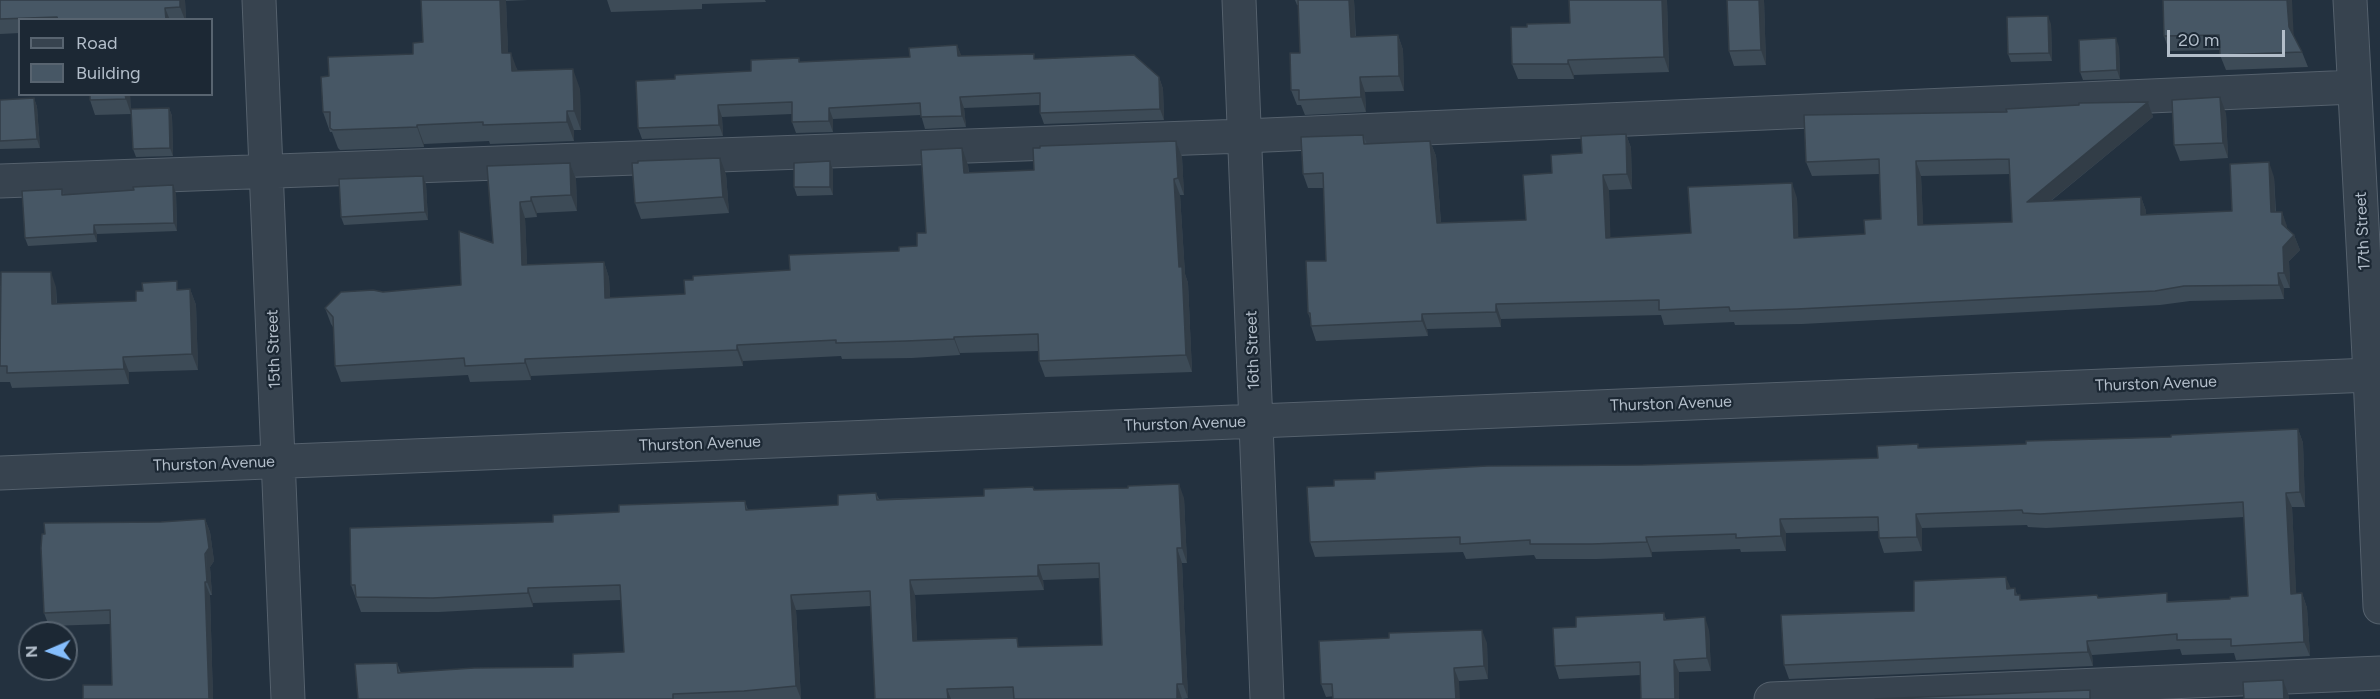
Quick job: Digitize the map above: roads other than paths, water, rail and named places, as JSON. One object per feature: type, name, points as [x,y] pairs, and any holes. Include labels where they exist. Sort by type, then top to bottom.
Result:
[{"type":"street","name":"15th Street","points":[[260,0],[288,699]]},
{"type":"street","name":"16th Street","points":[[1239,0],[1267,699]]},
{"type":"street","name":"17th Street","points":[[2350,0],[2380,607]]},
{"type":"street","points":[[0,181],[1244,136],[2354,87]]},
{"type":"street","name":"Thurston Avenue","points":[[0,473],[2370,375]]},
{"type":"street","points":[[1771,699],[2380,673]]}]
